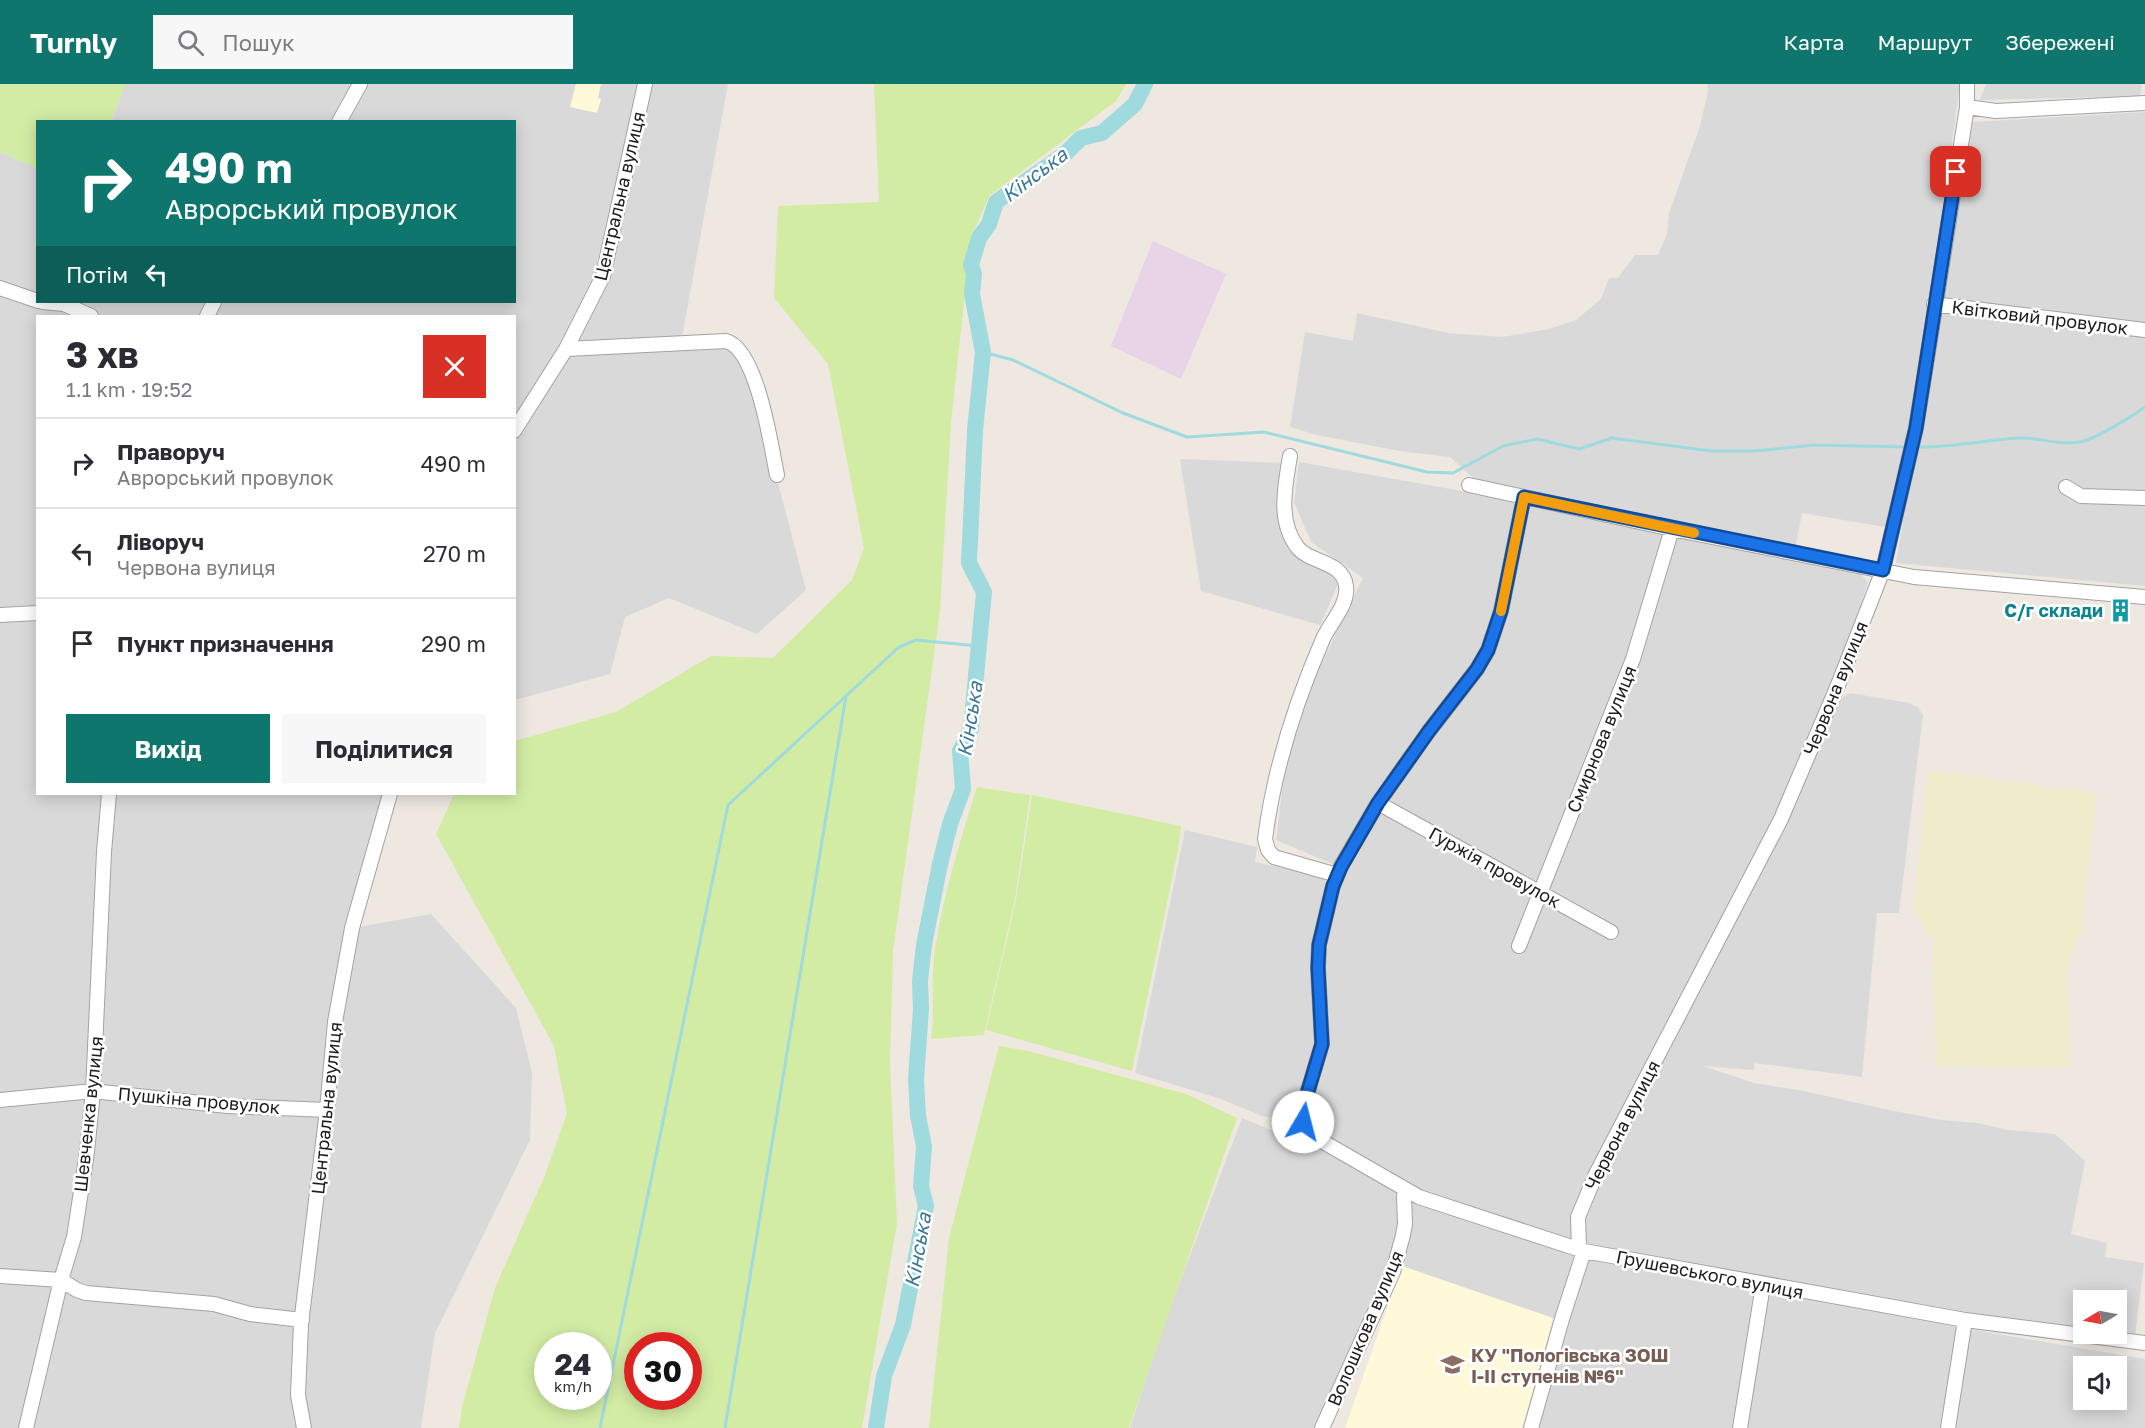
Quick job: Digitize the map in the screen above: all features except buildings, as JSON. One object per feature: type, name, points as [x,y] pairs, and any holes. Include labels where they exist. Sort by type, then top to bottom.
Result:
[{"type":"street","points":[[340,120],[360,84]]},
{"type":"street","name":"Центральна вулиця","points":[[516,428],[566,349],[603,276],[645,84]]},
{"type":"street","name":"Червона вулиця","points":[[1531,1428],[1582,1250],[1578,1216],[1588,1191],[1781,819],[1838,685],[1883,570],[1916,428],[1967,107],[1967,84]]},
{"type":"street","points":[[1967,107],[1996,111],[2145,103]]},
{"type":"street","points":[[0,288],[36,300]]},
{"type":"street","points":[[54,303],[64,304],[89,315]]},
{"type":"street","name":"Квітковий провулок","points":[[1934,304],[2145,330]]},
{"type":"street","points":[[566,349],[726,341],[734,343],[751,369],[777,475]]},
{"type":"street","points":[[1290,456],[1283,505],[1292,538],[1299,550],[1328,564],[1342,575],[1346,585],[1346,596],[1324,637],[1297,703],[1277,772],[1265,839],[1268,850],[1274,857],[1337,875],[1378,803],[1477,669],[1488,650],[1501,611],[1524,497]]},
{"type":"street","points":[[1468,485],[1914,577],[2145,597]]},
{"type":"street","points":[[2066,487],[2081,496],[2145,498]]},
{"type":"street","name":"Смирнова вулиця","points":[[1519,946],[1633,659],[1672,528]]},
{"type":"street","points":[[0,615],[36,613]]},
{"type":"street","name":"Шевченка вулиця","points":[[26,1428],[61,1280],[74,1237],[87,1152],[93,1090],[104,852],[109,795]]},
{"type":"street","name":"Центральна вулиця","points":[[304,1428],[298,1395],[302,1320],[335,1022],[352,928],[390,795]]},
{"type":"street","name":"Гуржія провулок","points":[[1378,803],[1611,932]]},
{"type":"street","name":"Грушевського вулиця","points":[[1337,875],[1319,945],[1322,1044],[1302,1111],[1303,1122],[1313,1136],[1407,1192],[1582,1250],[1763,1285],[1965,1320],[2145,1342]]},
{"type":"street","name":"Пушкіна провулок","points":[[0,1101],[93,1090],[227,1106],[327,1110]]},
{"type":"street","name":"Волошкова вулиця","points":[[1322,1428],[1393,1272],[1405,1224],[1404,1196],[1407,1192]]},
{"type":"street","points":[[0,1276],[61,1280],[86,1293],[214,1304],[250,1314],[302,1320]]},
{"type":"street","points":[[1740,1428],[1763,1285]]},
{"type":"street","points":[[1948,1428],[1965,1320]]},
{"type":"shaded area","points":[[125,84],[359,84],[339,120],[112,120]]},
{"type":"shaded area","points":[[360,84],[728,84],[681,343],[567,349],[516,428],[516,315],[208,315],[214,303],[516,303],[516,120],[341,120]]},
{"type":"shaded area","points":[[576,84],[601,84],[598,98],[601,99],[597,113],[570,107]]},
{"type":"shaded area","points":[[1707,84],[1960,84],[1914,416],[1885,527],[1802,513],[1795,550],[1479,483],[1450,457],[1399,451],[1317,435],[1290,427],[1305,332],[1353,341],[1357,313],[1448,333],[1502,337],[1549,329],[1576,320],[1601,299],[1609,278],[1618,278],[1635,255],[1658,255],[1667,234],[1669,213],[1700,126],[1708,91]]},
{"type":"shaded area","points":[[1986,84],[2142,84],[2140,96],[1980,100]]},
{"type":"shaded area","points":[[2145,112],[2145,493],[2064,491],[2145,503],[2145,586],[1896,563],[1971,122]]},
{"type":"shaded area","points":[[0,152],[36,168],[36,298],[0,286]]},
{"type":"shaded area","points":[[1153,241],[1226,274],[1181,379],[1111,346]]},
{"type":"shaded area","points":[[0,291],[82,315],[36,315],[36,612],[0,614]]},
{"type":"shaded area","points":[[63,303],[212,303],[206,315],[93,315]]},
{"type":"shaded area","points":[[726,342],[740,350],[806,590],[757,634],[669,598],[625,617],[610,674],[516,700],[516,429],[566,350]]},
{"type":"shaded area","points":[[1180,459],[1283,463],[1277,505],[1282,530],[1340,580],[1320,625],[1201,591]]},
{"type":"shaded area","points":[[1299,462],[1518,501],[1499,598],[1485,647],[1374,800],[1333,864],[1276,840],[1285,766],[1312,683],[1363,578],[1311,542],[1294,502]]},
{"type":"shaded area","points":[[1525,503],[1855,568],[1868,582],[1840,668],[1780,809],[1572,1226],[1571,1245],[1418,1196],[1312,1135],[1304,1111],[1318,1066],[1321,965],[1335,889],[1382,803],[1479,669]]},
{"type":"shaded area","points":[[36,613],[36,795],[108,795],[93,1090],[0,1100],[0,615]]},
{"type":"shaded area","points":[[1850,693],[1909,703],[1918,707],[1923,715],[1899,913],[1877,913],[1862,1077],[1754,1063],[1754,1070],[1703,1066],[1754,1083],[1804,1091],[1884,1109],[2008,1130],[2055,1134],[2085,1161],[2071,1234],[2107,1243],[2105,1257],[2144,1263],[2135,1337],[2127,1336],[2127,1290],[2073,1290],[2073,1330],[1966,1317],[1585,1247],[1580,1230],[1606,1163],[1841,698]]},
{"type":"shaded area","points":[[1928,770],[2097,793],[2084,889],[2083,932],[2076,941],[2067,968],[2070,1067],[1936,1066],[1933,941],[1922,926],[1914,906]]},
{"type":"shaded area","points":[[110,795],[389,795],[351,928],[326,1110],[94,1090]]},
{"type":"shaded area","points":[[1185,830],[1257,847],[1255,862],[1323,877],[1328,886],[1315,1053],[1294,1124],[1262,1116],[1218,1098],[1135,1073]]},
{"type":"shaded area","points":[[431,914],[516,1008],[532,1073],[530,1140],[435,1333],[421,1428],[305,1428],[299,1395],[353,928]]},
{"type":"shaded area","points":[[92,1091],[61,1279],[0,1275],[0,1101]]},
{"type":"shaded area","points":[[94,1091],[326,1111],[301,1319],[86,1292],[62,1279]]},
{"type":"shaded area","points":[[1242,1118],[1274,1131],[1304,1131],[1395,1188],[1403,1218],[1395,1257],[1317,1428],[1130,1428],[1164,1324]]},
{"type":"shaded area","points":[[1417,1200],[1576,1253],[1559,1314],[1553,1318],[1402,1266],[1400,1262],[1411,1202]]},
{"type":"shaded area","points":[[1592,1256],[1755,1289],[1756,1295],[1735,1428],[1539,1428],[1585,1261]]},
{"type":"shaded area","name":"КУ \"Пологівська ЗОШ І-ІІ ступенів №6\"","points":[[1402,1266],[1553,1318],[1522,1428],[1345,1428]]},
{"type":"shaded area","points":[[0,1277],[60,1280],[25,1428],[0,1428]]},
{"type":"shaded area","points":[[61,1281],[76,1291],[301,1321],[304,1428],[27,1428]]},
{"type":"shaded area","points":[[1768,1288],[1955,1321],[1957,1326],[1944,1428],[1745,1428]]},
{"type":"shaded area","points":[[1968,1329],[2145,1359],[2145,1428],[1956,1428]]},
{"type":"green space","points":[[0,84],[125,84],[111,120],[36,120],[36,168],[0,152]]},
{"type":"green space","points":[[874,84],[1126,84],[1116,101],[989,196],[971,238],[951,422],[940,611],[893,951],[890,1065],[897,1223],[862,1428],[459,1428],[462,1407],[495,1288],[545,1175],[567,1113],[554,1046],[436,834],[454,795],[516,795],[516,741],[616,712],[711,656],[773,658],[852,580],[864,548],[828,364],[774,298],[778,206],[879,202]]},
{"type":"green space","points":[[977,787],[1030,795],[1015,899],[984,1035],[931,1039],[933,966],[937,934],[952,870]]},
{"type":"green space","points":[[1032,795],[1181,826],[1132,1071],[986,1030],[1016,900]]},
{"type":"green space","points":[[999,1046],[1028,1051],[1186,1094],[1237,1118],[1129,1428],[929,1428],[949,1238]]},
{"type":"waterway","name":"Кінська","points":[[876,1428],[884,1376],[903,1325],[926,1206],[921,1186],[924,1146],[918,1116],[916,1079],[921,1009],[920,981],[924,945],[940,864],[950,824],[963,789],[960,751],[971,729],[984,592],[969,563],[975,430],[983,352],[972,294],[974,274],[971,265],[979,238],[989,224],[996,202],[1066,153],[1081,138],[1102,133],[1135,104],[1145,84]]},
{"type":"waterway","points":[[983,352],[1013,360],[1123,413],[1187,437],[1264,432],[1427,472],[1453,473],[1503,446],[1537,439],[1579,449],[1612,438],[1711,451],[1755,451],[1814,445],[1907,447]]},
{"type":"waterway","points":[[1917,447],[2019,438],[2076,443],[2098,435],[2145,407]]},
{"type":"waterway","points":[[600,1428],[728,805],[899,647],[916,640],[978,646]]},
{"type":"waterway","points":[[725,1428],[846,696]]},
{"type":"slow traffic","points":[[1501,611],[1524,497],[1694,533]]},
{"type":"place","name":"С/г склади","points":[[2121,610]]},
{"type":"place","name":"КУ \"Пологівська ЗОШ І-ІІ ступенів №6\"","points":[[1453,1365]]},
{"type":"route","points":[[1303,1122],[1302,1111],[1322,1044],[1319,945],[1333,886],[1341,867],[1378,803],[1477,669],[1488,650],[1501,611],[1524,497],[1883,570],[1916,428],[1956,172]]}]
